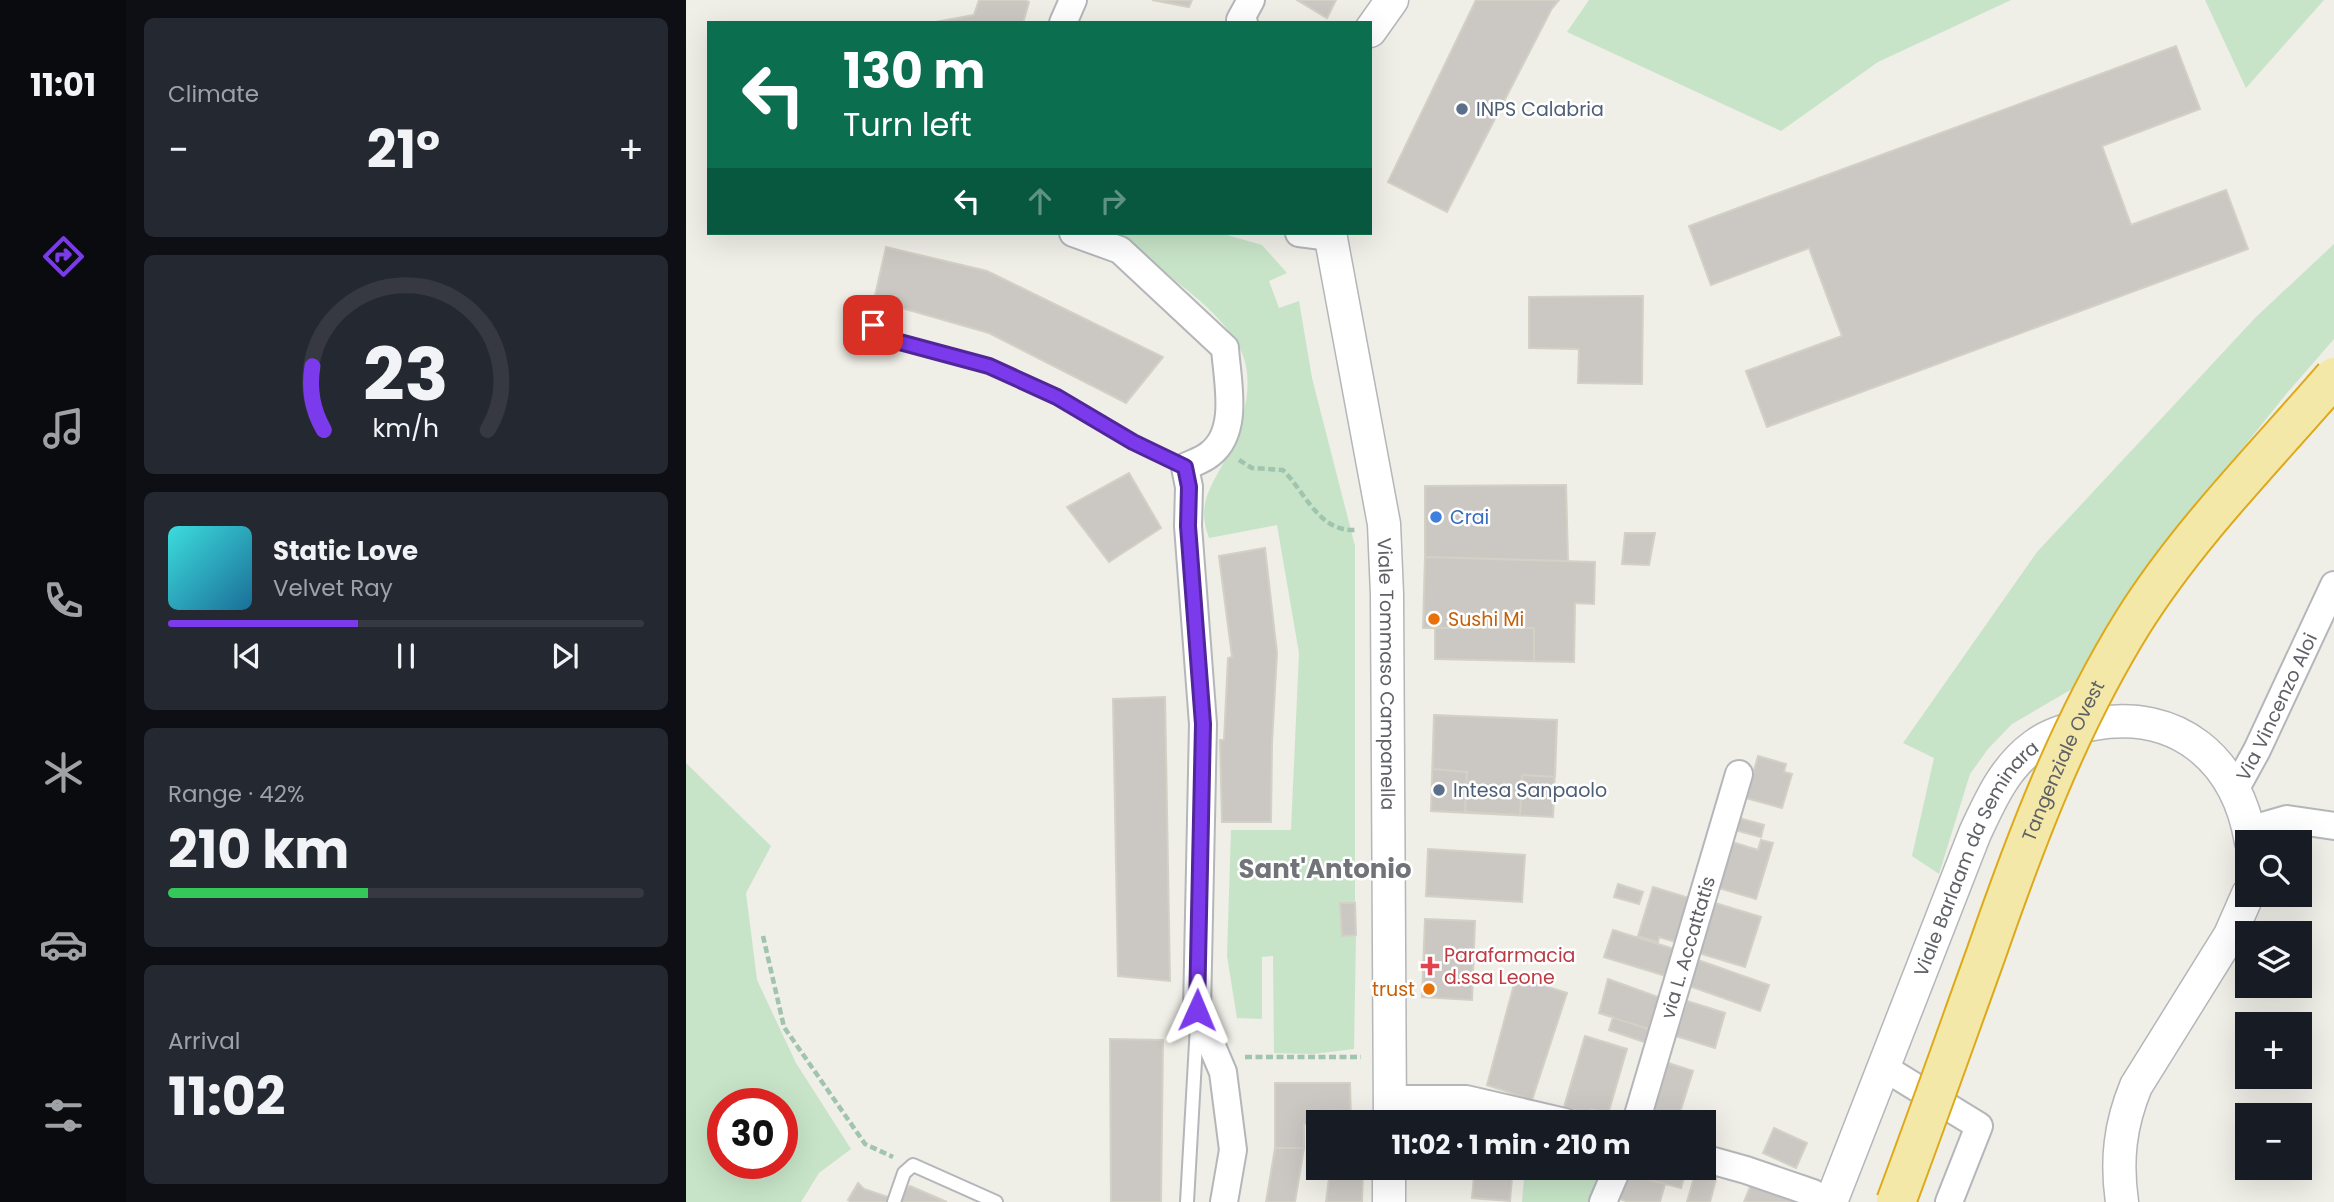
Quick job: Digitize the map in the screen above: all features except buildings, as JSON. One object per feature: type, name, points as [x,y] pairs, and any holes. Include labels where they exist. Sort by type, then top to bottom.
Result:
[{"type":"highway","name":"Tangenziale Ovest","points":[[1896,1202],[2007,892],[2051,779],[2093,694],[2133,621],[2182,553],[2334,377]]},
{"type":"street","points":[[1064,21],[1073,0]]},
{"type":"street","points":[[1372,28],[1392,0]]},
{"type":"street","points":[[1078,235],[1119,250],[1225,348],[1229,420],[1220,443],[1210,455],[1185,467],[1189,487],[1188,526],[1203,724],[1197,1010],[1223,1072],[1233,1150],[1224,1202]]},
{"type":"street","name":"Viale Tommaso Campanella","points":[[1330,235],[1384,524],[1387,594],[1390,1110]]},
{"type":"street","name":"Via Vincenzo Aloi","points":[[2235,790],[2257,750],[2334,585]]},
{"type":"street","name":"Viale Barlaam da Seminara","points":[[1822,1197],[1882,1067],[1975,833],[2003,778],[2035,745],[2064,730],[2128,720],[2154,723],[2183,735],[2202,747],[2235,790],[2244,807],[2249,830]]},
{"type":"street","name":"via L. Accattatis","points":[[1640,1110],[1739,774]]},
{"type":"street","points":[[2263,830],[2287,819],[2334,826]]},
{"type":"street","points":[[2122,1202],[2118,1162],[2120,1137],[2136,1086],[2230,935],[2242,907]]},
{"type":"street","points":[[1882,1067],[1979,1126],[1949,1202]]},
{"type":"street","points":[[1390,1110],[1466,1099],[1513,1110]]},
{"type":"street","points":[[1716,1162],[1822,1197]]},
{"type":"street","points":[[1389,1180],[1389,1202]]},
{"type":"street","points":[[1603,1202],[1612,1180]]},
{"type":"lane","points":[[873,325],[881,337],[989,366],[1057,397],[1133,442],[1185,467]]},
{"type":"lane","points":[[1187,1202],[1197,1010]]},
{"type":"lane","points":[[894,1202],[904,1173],[913,1166],[996,1202]]},
{"type":"path","points":[[1220,443],[1252,468],[1283,470],[1323,519],[1336,526],[1352,530],[1384,524]]},
{"type":"path","points":[[764,936],[784,1027],[865,1144],[913,1166]]},
{"type":"path","points":[[1245,1058],[1390,1056]]},
{"type":"green space","points":[[1589,0],[2011,0],[1878,62],[1781,131],[1567,32]]},
{"type":"green space","points":[[2205,0],[2324,0],[2246,88]]},
{"type":"green space","points":[[1111,235],[1227,235],[1262,245],[1287,273],[1269,281],[1279,308],[1299,301],[1312,378],[1355,546],[1355,903],[1340,904],[1342,935],[1356,935],[1354,1049],[1313,1054],[1274,1053],[1273,956],[1262,957],[1262,1019],[1237,1018],[1227,956],[1231,830],[1291,830],[1299,653],[1277,525],[1209,538],[1205,526],[1207,496],[1243,417],[1247,387],[1244,358],[1228,330],[1215,315]]},
{"type":"green space","points":[[2334,244],[2334,339],[2287,393],[2137,580],[2072,689],[2012,724],[1988,749],[1970,774],[1939,874],[1912,856],[1934,758],[1903,743],[2037,552],[2256,317]]},
{"type":"green space","points":[[686,763],[771,846],[746,893],[757,980],[796,1063],[851,1149],[819,1173],[801,1202],[686,1202]]},
{"type":"green space","points":[[1524,1180],[1604,1180],[1596,1202],[1522,1202]]},
{"type":"place","name":"INPS Calabria","points":[[1462,109]]},
{"type":"place","name":"Crai","points":[[1436,517]]},
{"type":"place","name":"Sushi Mi","points":[[1434,619]]},
{"type":"place","name":"Intesa Sanpaolo","points":[[1439,790]]},
{"type":"place","name":"Parafarmacia d.ssa Leone","points":[[1430,966]]},
{"type":"place","name":"trust","points":[[1429,989]]},
{"type":"district","name":"Sant'Antonio","points":[[1325,869]]},
{"type":"route","points":[[873,325],[881,337],[989,366],[1057,397],[1133,442],[1185,467],[1189,487],[1188,526],[1203,724],[1197,1010]]}]
